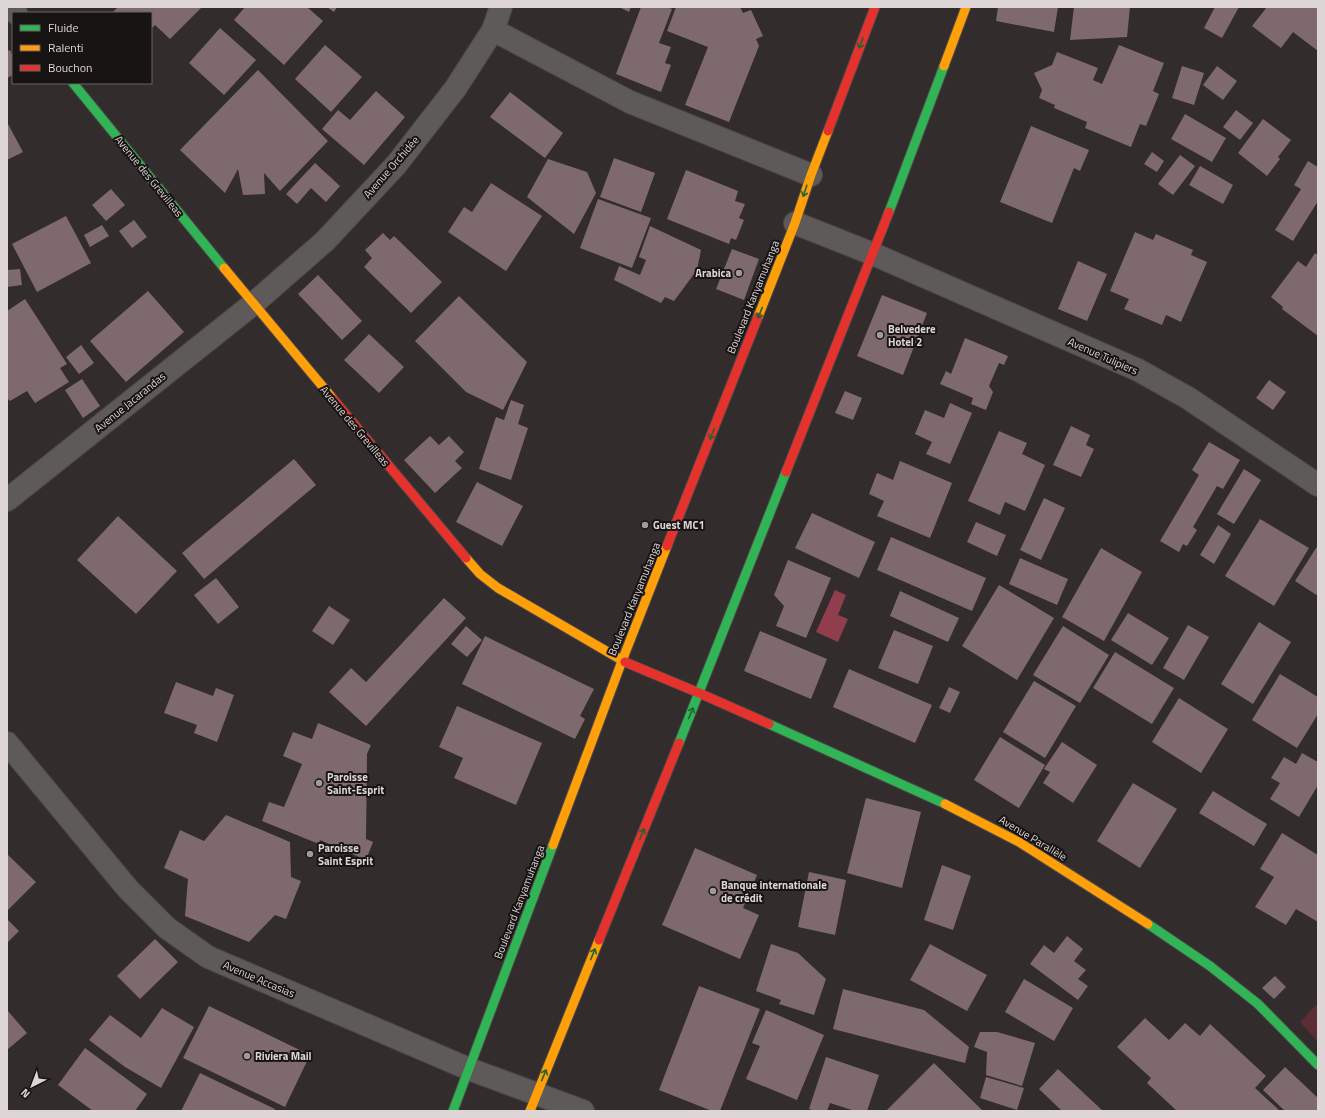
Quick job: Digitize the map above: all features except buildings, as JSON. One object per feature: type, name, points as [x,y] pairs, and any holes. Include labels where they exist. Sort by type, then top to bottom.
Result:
[{"type":"main road","name":"Boulevard Kanyamuhanga","points":[[453,1111],[622,661],[795,223],[811,175],[875,7]]},
{"type":"main road","points":[[533,1102],[699,693],[873,254],[966,7]]},
{"type":"main road","name":"Avenue des Grevilleas","points":[[74,84],[252,304],[480,574],[498,588],[622,661],[699,693]]},
{"type":"main road","name":"Avenue Parallèle","points":[[699,693],[944,803],[1019,842],[1210,966],[1258,1004],[1318,1065]]},
{"type":"street","name":"Avenue Orchidée","points":[[252,304],[326,241],[396,165],[455,89],[493,30],[501,7]]},
{"type":"street","points":[[493,30],[630,102],[811,175]]},
{"type":"street","name":"Avenue Tulipiers","points":[[795,223],[873,254],[1138,370],[1188,398],[1318,485]]},
{"type":"street","name":"Avenue Jacarandas","points":[[7,500],[252,304]]},
{"type":"street","name":"Avenue Accasias","points":[[7,743],[128,889],[167,928],[208,957],[469,1069],[533,1102],[583,1111]]},
{"type":"shaded area","points":[[835,590],[846,595],[838,615],[848,619],[838,642],[816,632]]},
{"type":"shaded area","points":[[1318,1003],[1318,1042],[1300,1022]]},
{"type":"traffic: fast","points":[[889,212],[944,66]]},
{"type":"traffic: fast","points":[[74,84],[224,268]]},
{"type":"traffic: fast","points":[[679,743],[786,472]]},
{"type":"traffic: fast","points":[[769,724],[945,804]]},
{"type":"traffic: fast","points":[[453,1111],[553,845]]},
{"type":"traffic: fast","points":[[1148,924],[1210,966],[1258,1004],[1318,1065]]},
{"type":"traffic: slow","points":[[944,66],[966,7]]},
{"type":"traffic: slow","points":[[758,317],[795,223],[828,131]]},
{"type":"traffic: slow","points":[[224,268],[333,399]]},
{"type":"traffic: slow","points":[[553,845],[667,546]]},
{"type":"traffic: slow","points":[[466,558],[480,574],[498,588],[625,662]]},
{"type":"traffic: slow","points":[[945,804],[1019,842],[1148,924]]},
{"type":"traffic: slow","points":[[530,1111],[599,940]]},
{"type":"traffic: jam","points":[[828,131],[875,7]]},
{"type":"traffic: jam","points":[[786,472],[889,212]]},
{"type":"traffic: jam","points":[[667,546],[758,317]]},
{"type":"traffic: jam","points":[[333,399],[466,558]]},
{"type":"traffic: jam","points":[[625,662],[769,724]]},
{"type":"traffic: jam","points":[[599,940],[679,743]]},
{"type":"place","name":"Arabica","points":[[739,273]]},
{"type":"place","name":"Belvedere Hotel 2","points":[[880,335]]},
{"type":"place","name":"Guest MC1","points":[[645,525]]},
{"type":"place","name":"Paroisse Saint-Esprit","points":[[319,783]]},
{"type":"place","name":"Paroisse Saint Esprit","points":[[310,854]]},
{"type":"place","name":"Banque internationale de crédit","points":[[713,891]]},
{"type":"place","name":"Riviera Mail","points":[[247,1056]]}]
